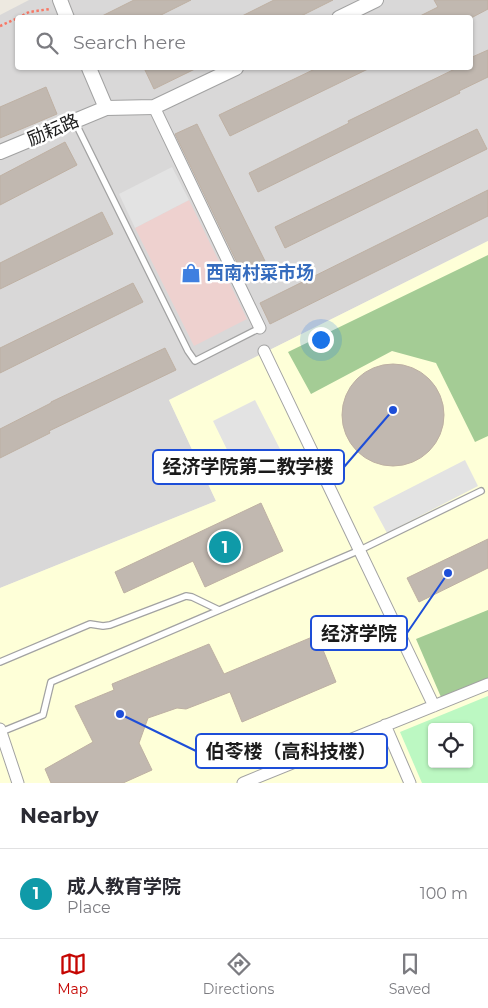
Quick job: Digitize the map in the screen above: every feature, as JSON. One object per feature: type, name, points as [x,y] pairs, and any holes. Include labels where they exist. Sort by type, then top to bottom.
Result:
[{"type":"street","points":[[346,15],[376,0]]},
{"type":"street","points":[[90,70],[106,108],[154,107],[232,70]]},
{"type":"street","points":[[154,107],[260,328]]},
{"type":"street","name":"励耘路","points":[[0,152],[106,108]]},
{"type":"street","points":[[264,351],[434,706]]},
{"type":"street","points":[[243,783],[488,684]]},
{"type":"street","points":[[385,726],[410,783]]},
{"type":"street","points":[[1,731],[18,783]]},
{"type":"lane","points":[[74,121],[188,351],[195,361],[260,328]]},
{"type":"lane","points":[[1,731],[43,715],[51,682],[360,550],[481,491]]},
{"type":"lane","points":[[0,662],[90,624],[110,625],[186,596],[219,610]]},
{"type":"path","points":[[24,15],[29,12],[63,8]]},
{"type":"path","points":[[0,26],[15,19]]},
{"type":"shaded area","points":[[29,0],[488,0],[488,241],[169,400],[216,501],[0,588],[0,15]]},
{"type":"shaded area","points":[[172,167],[189,200],[135,228],[119,194]]},
{"type":"shaded area","name":"西南村菜市场","points":[[189,200],[247,319],[194,346],[135,228]]},
{"type":"shaded area","points":[[488,241],[488,783],[0,783],[0,588],[216,501],[169,400]]},
{"type":"shaded area","points":[[255,400],[281,451],[238,472],[213,421]]},
{"type":"shaded area","points":[[465,460],[478,486],[387,533],[373,507]]},
{"type":"green space","points":[[488,255],[488,436],[475,442],[436,363],[392,351],[311,394],[288,352]]},
{"type":"green space","points":[[488,610],[488,686],[444,704],[416,639]]},
{"type":"green space","points":[[488,696],[488,783],[422,783],[400,732]]},
{"type":"building","points":[[134,0],[191,0],[161,15],[104,15]]},
{"type":"building","points":[[274,0],[333,0],[303,15],[244,15]]},
{"type":"building","points":[[434,0],[488,0],[488,9],[473,17],[473,15],[422,15],[438,7]]},
{"type":"building","points":[[488,50],[488,77],[459,91],[460,93],[258,192],[249,173],[349,123],[348,121],[453,70],[473,70],[473,57]]},
{"type":"building","points":[[145,70],[193,70],[154,89]]},
{"type":"building","points":[[313,70],[366,70],[230,136],[219,115]]},
{"type":"building","points":[[46,87],[57,114],[0,138],[0,107]]},
{"type":"building","points":[[197,124],[265,261],[242,273],[175,134]]},
{"type":"building","points":[[477,129],[487,149],[285,248],[275,227]]},
{"type":"building","points":[[65,142],[77,165],[0,205],[0,176]]},
{"type":"building","points":[[488,190],[488,216],[270,324],[260,303]]},
{"type":"building","points":[[102,212],[113,234],[0,289],[0,263]]},
{"type":"building","points":[[133,283],[143,302],[0,373],[0,348]]},
{"type":"building","points":[[165,348],[176,370],[49,431],[50,433],[0,458],[0,429],[51,402]]},
{"type":"building","points":[[393,364],[412,368],[429,379],[440,396],[444,415],[440,434],[429,451],[412,462],[393,466],[374,462],[357,451],[346,434],[342,415],[346,396],[357,379],[374,368]]},
{"type":"building","points":[[261,503],[283,551],[205,587],[193,561],[124,593],[115,572]]},
{"type":"building","points":[[488,539],[488,568],[419,602],[407,578]]},
{"type":"building","points":[[317,635],[336,682],[242,722],[230,692],[186,709],[177,708],[148,718],[139,743],[152,770],[123,783],[51,783],[45,769],[93,742],[75,706],[114,690],[112,684],[209,644],[224,674]]},
{"type":"place","name":"西南村菜市场","points":[[191,273]]},
{"type":"place","name":"经济学院第二教学楼","points":[[393,410]]},
{"type":"place","name":"成人教育学院","points":[[225,547]]},
{"type":"place","name":"经济学院","points":[[448,573]]},
{"type":"place","name":"伯苓楼（高科技楼）","points":[[120,714]]}]
